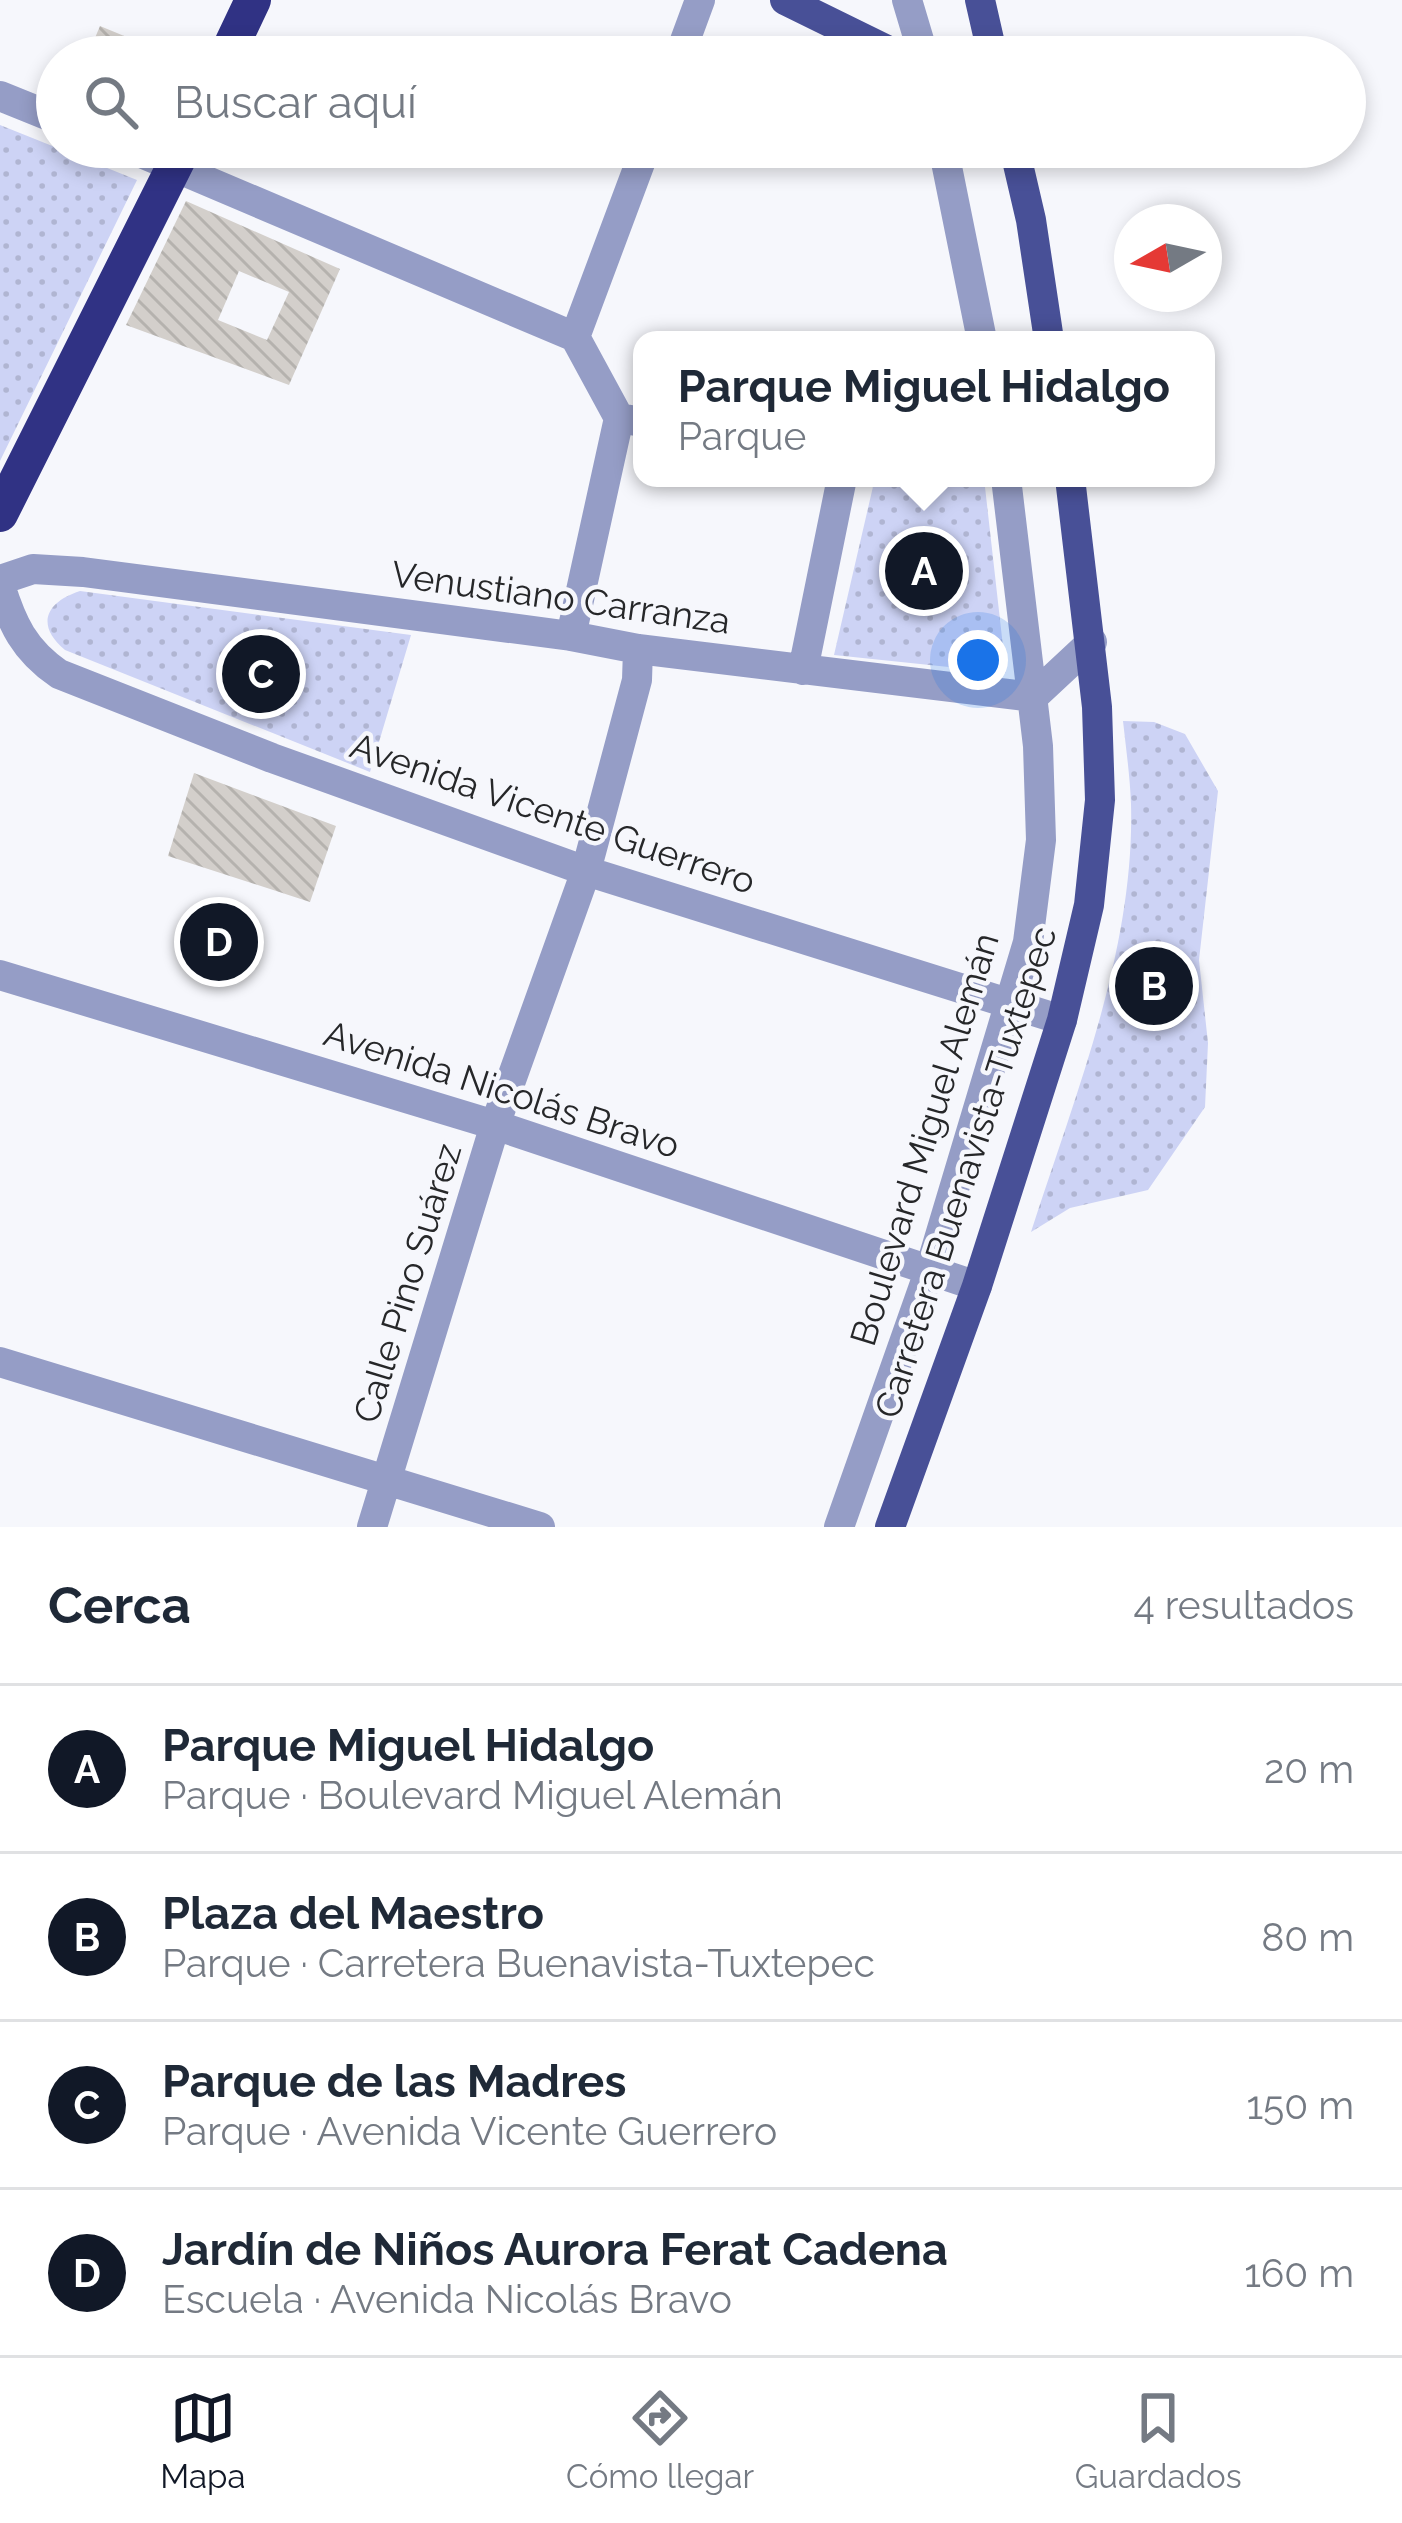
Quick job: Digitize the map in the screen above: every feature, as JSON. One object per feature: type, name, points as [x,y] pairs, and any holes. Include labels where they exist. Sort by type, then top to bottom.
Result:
[{"type":"main road","points":[[785,0],[859,36]]},
{"type":"main road","points":[[980,0],[989,36]]},
{"type":"main road","points":[[1019,168],[1048,331]]},
{"type":"main road","name":"Carretera Buenavista-Tuxtepec","points":[[890,1527],[976,1286],[1062,1020],[1089,905],[1100,800],[1091,642],[1071,487]]},
{"type":"street","points":[[236,36],[253,0]]},
{"type":"street","points":[[687,36],[700,0]]},
{"type":"street","points":[[907,0],[918,36]]},
{"type":"street","points":[[0,96],[36,111]]},
{"type":"street","points":[[0,514],[174,168]]},
{"type":"street","points":[[204,168],[575,337],[630,420],[572,636]]},
{"type":"street","points":[[575,337],[638,168]]},
{"type":"street","points":[[947,168],[980,331]]},
{"type":"street","points":[[802,670],[840,487]]},
{"type":"street","name":"Boulevard Miguel Alemán","points":[[838,1527],[931,1269],[1028,942],[1041,840],[1033,697],[1007,487]]},
{"type":"street","name":"Venustiano Carranza","points":[[0,582],[33,569],[83,572],[572,636],[638,649],[1033,697]]},
{"type":"street","name":"Avenida Vicente Guerrero","points":[[0,582],[14,628],[58,674],[586,871],[1062,1020]]},
{"type":"street","points":[[1033,697],[1091,642]]},
{"type":"street","name":"Calle Pino Suárez","points":[[372,1527],[495,1125],[586,871],[637,680],[638,649]]},
{"type":"street","name":"Avenida Nicolás Bravo","points":[[0,975],[495,1125],[976,1286]]},
{"type":"street","points":[[0,1362],[540,1527]]},
{"type":"shaded area","points":[[0,125],[36,139],[36,168],[107,168],[137,180],[0,461]]},
{"type":"shaded area","points":[[873,487],[985,487],[1006,673],[834,655]]},
{"type":"shaded area","points":[[80,591],[411,635],[370,772],[65,650],[50,632],[48,615],[59,601]]},
{"type":"shaded area","points":[[1123,721],[1154,722],[1185,734],[1218,791],[1199,960],[1208,1043],[1205,1107],[1148,1190],[1070,1208],[1031,1232],[1099,1021],[1123,913],[1131,804]]},
{"type":"building","points":[[100,26],[124,36],[96,36]]},
{"type":"building","points":[[186,201],[340,269],[289,385],[126,325]],"holes":[[[239,271],[289,292],[267,340],[218,320]]]},
{"type":"building","points":[[194,773],[336,826],[310,902],[168,856]]},
{"type":"place","name":"Parque Miguel Hidalgo","points":[[924,571]]},
{"type":"place","name":"Parque de las Madres","points":[[261,674]]},
{"type":"place","name":"Jardín de Niños Aurora Ferat Cadena","points":[[219,942]]},
{"type":"place","name":"Plaza del Maestro","points":[[1154,986]]}]
